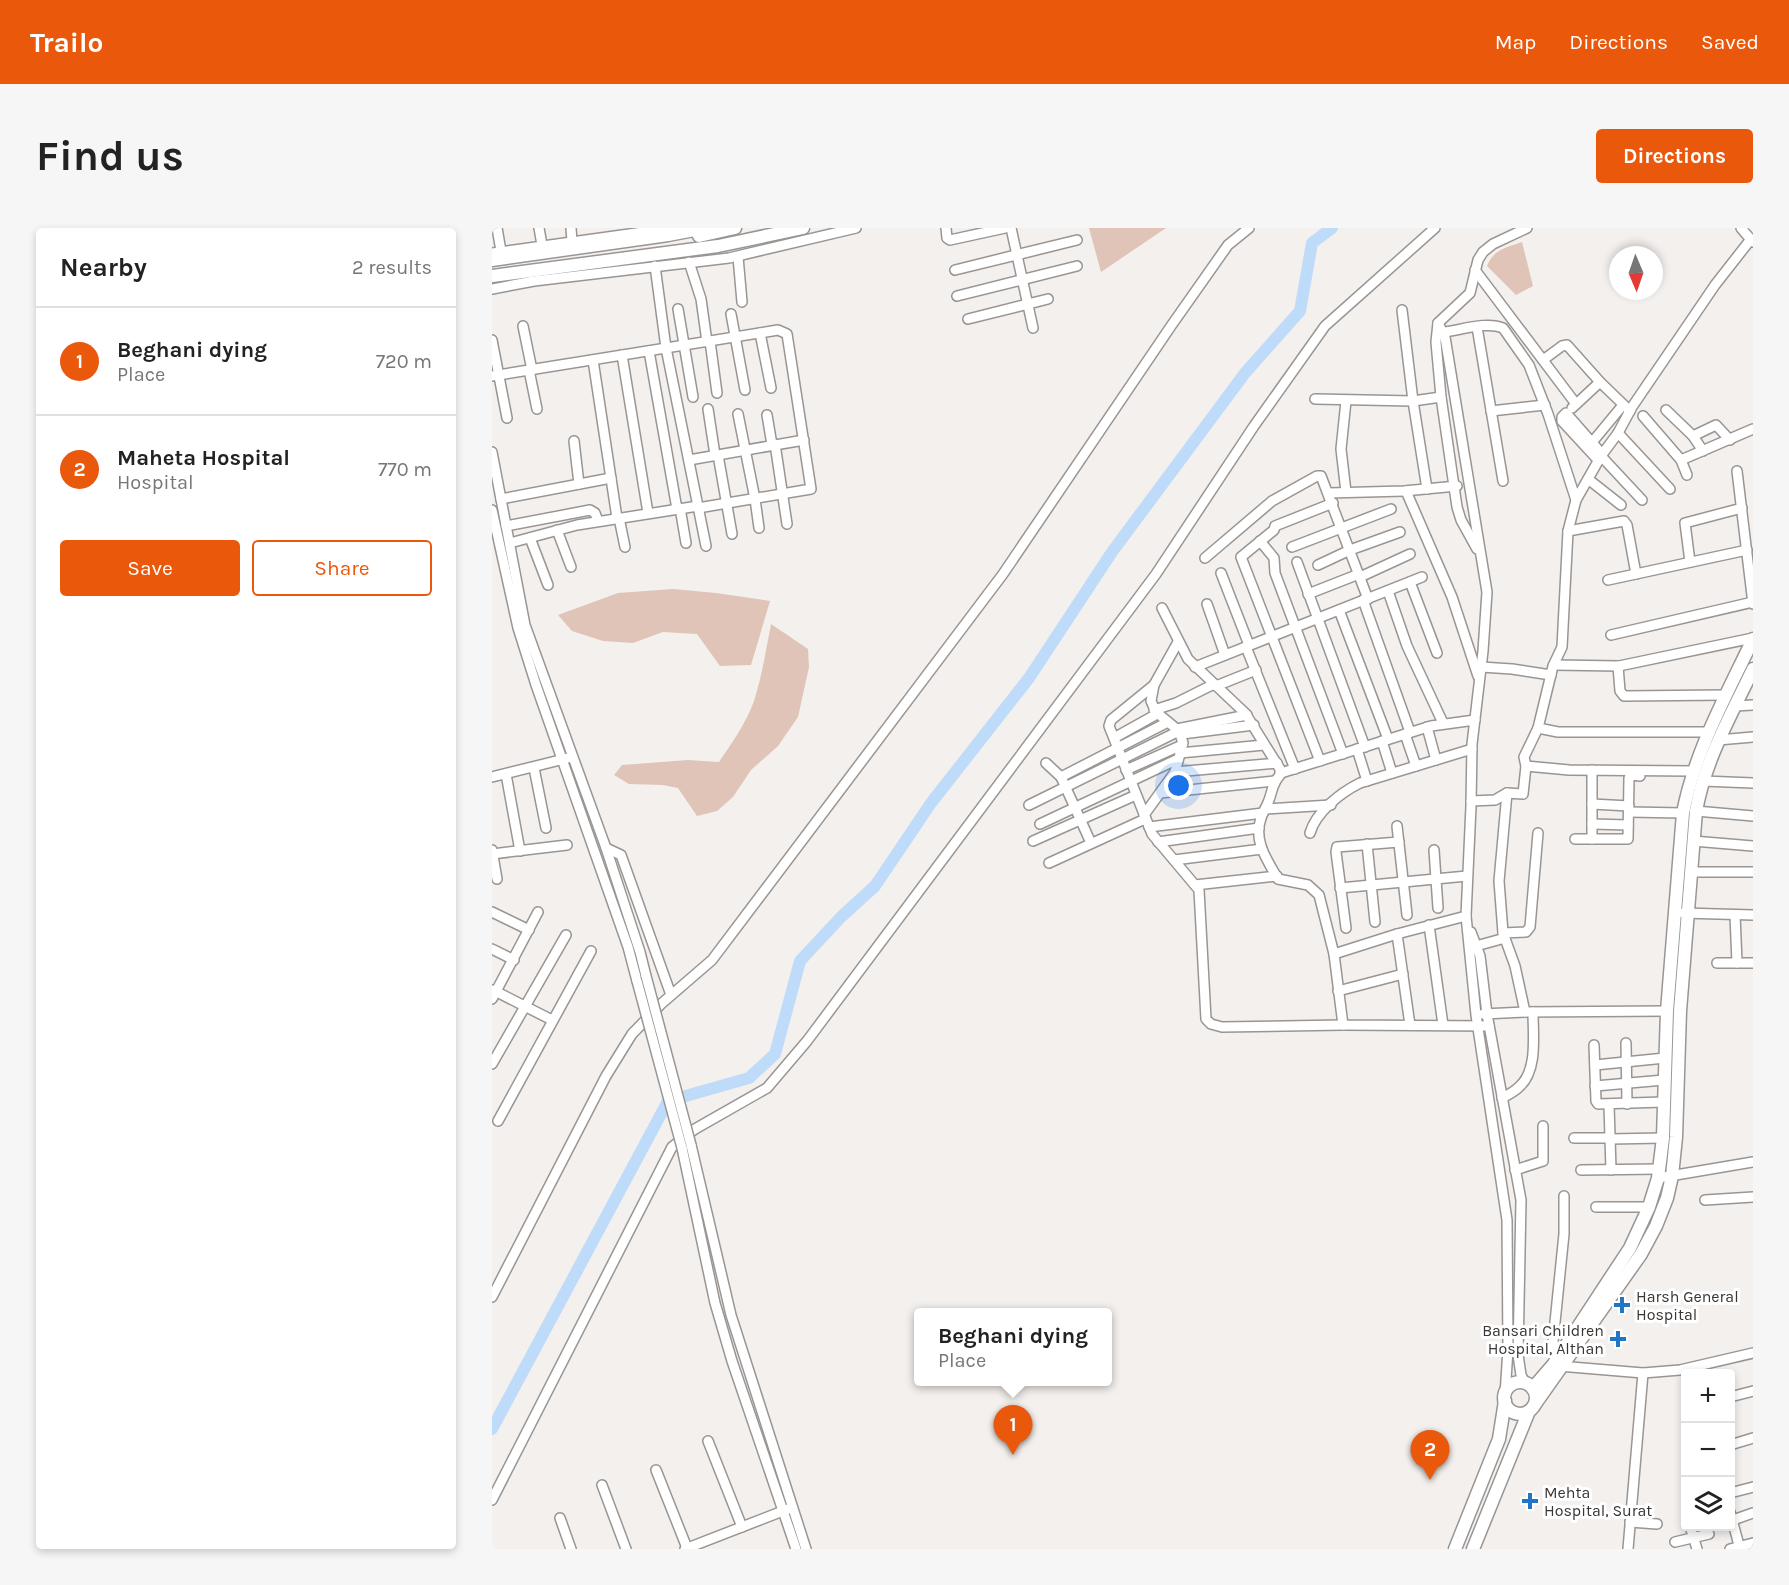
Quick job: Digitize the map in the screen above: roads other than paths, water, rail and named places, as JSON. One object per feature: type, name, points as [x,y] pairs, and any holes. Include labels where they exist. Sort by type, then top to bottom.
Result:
[{"type":"main road","points":[[495,255],[705,228]]},
{"type":"main road","points":[[492,268],[673,233],[735,228]]},
{"type":"main road","points":[[673,233],[714,239],[775,228]]},
{"type":"main road","points":[[492,276],[718,246],[803,228]]},
{"type":"main road","points":[[1505,1398],[1510,1410],[1515,1413],[1531,1409],[1630,1248],[1649,1207],[1659,1173],[1663,1137],[1667,1011],[1681,913],[1690,872],[1696,811],[1726,695],[1753,639]]},
{"type":"main road","points":[[1529,1386],[1557,1364],[1641,1254],[1663,1208],[1672,1176],[1676,1137],[1683,813],[1693,771],[1735,706],[1752,674]]},
{"type":"main road","points":[[1455,1549],[1499,1438],[1505,1398],[1510,1386],[1514,1383],[1529,1386],[1536,1398],[1473,1549]]},
{"type":"street","points":[[497,228],[495,255],[542,245],[641,231],[673,233]]},
{"type":"street","points":[[539,228],[542,245]]},
{"type":"street","points":[[571,228],[572,241]]},
{"type":"street","points":[[492,289],[534,281],[738,257],[856,228]]},
{"type":"street","points":[[946,228],[947,238],[950,240],[1002,228]]},
{"type":"street","points":[[1011,228],[1034,328]]},
{"type":"street","points":[[492,1297],[606,1076],[635,1029],[712,960],[1003,574],[1228,245],[1249,228]]},
{"type":"street","points":[[492,1500],[672,1147],[695,1129],[767,1088],[807,1041],[1156,574],[1254,426],[1325,326],[1435,228]]},
{"type":"street","points":[[1480,556],[1458,514],[1453,487],[1441,397],[1436,342],[1438,323],[1470,293],[1478,260],[1488,248],[1527,228]]},
{"type":"street","points":[[1589,445],[1627,408],[1715,285],[1752,241],[1742,228]]},
{"type":"street","points":[[955,270],[1077,240]]},
{"type":"street","points":[[738,257],[742,302]]},
{"type":"street","points":[[689,262],[701,299],[717,393]]},
{"type":"street","points":[[655,266],[666,348],[706,546]]},
{"type":"street","points":[[957,296],[1077,266]]},
{"type":"street","points":[[1475,270],[1576,404]]},
{"type":"street","points":[[968,319],[1048,298]]},
{"type":"street","points":[[678,309],[693,397]]},
{"type":"street","points":[[1402,310],[1427,489]]},
{"type":"street","points":[[731,314],[745,390]]},
{"type":"street","points":[[1438,323],[1444,332],[1487,592],[1472,749],[1466,916],[1476,1014],[1507,1220],[1508,1349],[1505,1398]]},
{"type":"street","points":[[523,326],[537,409]]},
{"type":"street","points":[[1444,332],[1477,327],[1503,328],[1529,365],[1545,405],[1576,500]]},
{"type":"street","points":[[1477,327],[1503,481]]},
{"type":"street","points":[[495,376],[778,330],[787,334],[810,489],[598,521],[510,543]]},
{"type":"street","points":[[760,333],[771,388]]},
{"type":"street","points":[[492,340],[495,376],[507,418]]},
{"type":"street","points":[[1543,360],[1562,346],[1567,345],[1627,408]]},
{"type":"street","points":[[649,351],[686,543]]},
{"type":"street","points":[[622,355],[648,513]]},
{"type":"street","points":[[593,360],[611,478],[625,548]]},
{"type":"street","points":[[1600,382],[1562,417],[1562,421],[1589,445],[1642,500]]},
{"type":"street","points":[[1315,399],[1413,401],[1441,397]]},
{"type":"street","points":[[1346,401],[1341,449],[1346,492]]},
{"type":"street","points":[[1491,411],[1545,405]]},
{"type":"street","points":[[1471,801],[1495,800],[1508,793],[1523,794],[1526,766],[1524,758],[1538,728],[1551,675],[1562,647],[1568,531],[1576,500],[1600,457],[1618,433],[1627,408]]},
{"type":"street","points":[[708,409],[732,534]]},
{"type":"street","points":[[1666,410],[1693,436],[1703,451]]},
{"type":"street","points":[[738,414],[759,528]]},
{"type":"street","points":[[767,415],[787,524]]},
{"type":"street","points":[[1643,416],[1681,460],[1687,475]]},
{"type":"street","points":[[1693,436],[1716,425],[1730,440]]},
{"type":"street","points":[[1681,460],[1753,429]]},
{"type":"street","points":[[1618,433],[1670,489]]},
{"type":"street","points":[[688,460],[804,440]]},
{"type":"street","points":[[573,441],[579,484]]},
{"type":"street","points":[[492,452],[510,543],[523,630]]},
{"type":"street","points":[[1611,635],[1753,603],[1737,471]]},
{"type":"street","points":[[1205,558],[1272,501],[1317,476],[1323,478],[1359,575],[1416,766]]},
{"type":"street","points":[[501,499],[611,478]]},
{"type":"street","points":[[1588,479],[1621,505]]},
{"type":"street","points":[[1329,493],[1406,491],[1468,485]]},
{"type":"street","points":[[1406,491],[1452,597],[1480,681]]},
{"type":"street","points":[[1320,761],[1241,557],[1274,530],[1275,526],[1333,503]]},
{"type":"street","points":[[1690,562],[1685,523],[1742,508]]},
{"type":"street","points":[[1292,547],[1391,509]]},
{"type":"street","points":[[492,510],[493,523],[523,630],[601,847],[628,947],[641,979],[687,1147],[715,1303],[732,1361],[806,1549]]},
{"type":"street","points":[[493,523],[590,510],[595,513],[598,521]]},
{"type":"street","points":[[1568,531],[1624,521],[1628,525],[1636,574]]},
{"type":"street","points":[[557,530],[572,567]]},
{"type":"street","points":[[1318,565],[1350,550],[1400,532]]},
{"type":"street","points":[[530,538],[548,585]]},
{"type":"street","points":[[1260,541],[1274,558],[1275,573],[1343,754]]},
{"type":"street","points":[[1608,580],[1746,550]]},
{"type":"street","points":[[1308,594],[1410,554]]},
{"type":"street","points":[[1297,562],[1361,748],[1367,781]]},
{"type":"street","points":[[1221,573],[1294,769]]},
{"type":"street","points":[[1196,667],[1422,577]]},
{"type":"street","points":[[1410,582],[1437,653]]},
{"type":"street","points":[[1388,591],[1407,646],[1443,723]]},
{"type":"street","points":[[1207,604],[1225,655]]},
{"type":"street","points":[[1162,608],[1185,655],[1247,715],[1279,768]]},
{"type":"street","points":[[1339,610],[1385,740],[1392,773]]},
{"type":"street","points":[[1554,665],[1618,666],[1753,639]]},
{"type":"street","points":[[1146,820],[1160,793],[1175,772],[1180,742],[1168,722],[1156,712],[1151,701],[1154,685],[1178,642]]},
{"type":"street","points":[[1618,666],[1620,691],[1624,696],[1726,695]]},
{"type":"street","points":[[1481,667],[1551,675]]},
{"type":"street","points":[[1114,738],[1156,712],[1215,685],[1256,670]]},
{"type":"street","points":[[1154,685],[1110,722],[1122,760],[1146,820],[1158,842],[1199,890],[1206,1019],[1211,1024],[1222,1027],[1489,1026]]},
{"type":"street","points":[[1735,706],[1753,705]]},
{"type":"street","points":[[1126,770],[1180,742],[1247,715]]},
{"type":"street","points":[[1175,772],[1294,769],[1426,727],[1475,720]]},
{"type":"street","points":[[1061,777],[1168,722]]},
{"type":"street","points":[[1029,805],[1122,760],[1180,742],[1254,725]]},
{"type":"street","points":[[1426,727],[1436,760]]},
{"type":"street","points":[[1538,728],[1558,732],[1753,737]]},
{"type":"street","points":[[1040,824],[1131,782],[1180,742],[1264,745]]},
{"type":"street","points":[[1310,833],[1312,825],[1350,788],[1472,749]]},
{"type":"street","points":[[492,777],[568,759]]},
{"type":"street","points":[[1046,763],[1061,777],[1091,843]]},
{"type":"street","points":[[1526,766],[1592,770],[1693,771]]},
{"type":"street","points":[[534,768],[546,828]]},
{"type":"street","points":[[1279,768],[1259,828],[1262,849],[1265,859],[1278,879],[1308,885],[1316,891],[1334,954],[1343,1025]]},
{"type":"street","points":[[1592,770],[1592,839]]},
{"type":"street","points":[[506,774],[520,851]]},
{"type":"street","points":[[1575,839],[1626,840],[1628,838],[1630,776],[1659,776]]},
{"type":"street","points":[[1703,781],[1753,783]]},
{"type":"street","points":[[1160,793],[1274,782]]},
{"type":"street","points":[[1502,1098],[1521,1086],[1531,1064],[1533,1053],[1529,1012],[1504,936],[1499,881],[1508,793]]},
{"type":"street","points":[[1034,840],[1136,795]]},
{"type":"street","points":[[1592,804],[1683,813]]},
{"type":"street","points":[[1049,863],[1146,820],[1331,805]]},
{"type":"street","points":[[1696,811],[1753,816]]},
{"type":"street","points":[[1592,824],[1628,825]]},
{"type":"street","points":[[1397,826],[1407,915]]},
{"type":"street","points":[[1158,842],[1259,828]]},
{"type":"street","points":[[1476,946],[1504,936],[1526,932],[1530,927],[1538,832]]},
{"type":"street","points":[[1693,841],[1753,846]]},
{"type":"street","points":[[1346,928],[1337,847],[1399,842]]},
{"type":"street","points":[[1367,844],[1375,922]]},
{"type":"street","points":[[497,879],[492,853],[567,845]]},
{"type":"street","points":[[601,847],[621,855],[671,995]]},
{"type":"street","points":[[1174,860],[1262,849]]},
{"type":"street","points":[[1434,850],[1434,879],[1438,908]]},
{"type":"street","points":[[1690,872],[1753,872]]},
{"type":"street","points":[[1195,885],[1276,876]]},
{"type":"street","points":[[1340,888],[1467,876]]},
{"type":"street","points":[[492,912],[529,930]]},
{"type":"street","points":[[538,912],[514,960],[493,993],[552,1020]]},
{"type":"street","points":[[1681,913],[1753,915]]},
{"type":"street","points":[[1735,915],[1737,963]]},
{"type":"street","points":[[1334,954],[1466,916]]},
{"type":"street","points":[[1466,916],[1480,956],[1489,1026],[1521,1200],[1518,1355],[1519,1366],[1529,1386]]},
{"type":"street","points":[[1429,925],[1443,1025]]},
{"type":"street","points":[[1397,934],[1410,1025]]},
{"type":"street","points":[[492,1064],[566,935]]},
{"type":"street","points":[[492,949],[514,960]]},
{"type":"street","points":[[498,1122],[591,951]]},
{"type":"street","points":[[1717,963],[1753,963]]},
{"type":"street","points":[[1338,991],[1403,974]]},
{"type":"street","points":[[1476,1014],[1667,1011]]},
{"type":"street","points":[[1626,1043],[1627,1104]]},
{"type":"street","points":[[1594,1045],[1596,1103],[1609,1105],[1664,1102]]},
{"type":"street","points":[[1595,1065],[1665,1058]]},
{"type":"street","points":[[1595,1086],[1664,1080]]},
{"type":"street","points":[[1609,1105],[1611,1170]]},
{"type":"street","points":[[1515,1170],[1543,1161],[1543,1126]]},
{"type":"street","points":[[1574,1138],[1663,1137]]},
{"type":"street","points":[[1581,1170],[1659,1173],[1672,1176],[1753,1162]]},
{"type":"street","points":[[1564,1196],[1564,1234],[1553,1342],[1557,1364],[1642,1373],[1680,1370],[1753,1353]]},
{"type":"street","points":[[1705,1200],[1753,1197]]},
{"type":"street","points":[[1596,1207],[1649,1207]]},
{"type":"street","points":[[1628,1549],[1642,1373]]},
{"type":"street","points":[[1735,1396],[1753,1390]]},
{"type":"street","points":[[1735,1444],[1753,1438]]},
{"type":"street","points":[[708,1441],[742,1527]]},
{"type":"street","points":[[656,1470],[686,1549],[789,1509]]},
{"type":"street","points":[[602,1485],[626,1549]]},
{"type":"street","points":[[1735,1492],[1753,1487]]},
{"type":"street","points":[[789,1509],[796,1549]]},
{"type":"street","points":[[1735,1516],[1753,1514]]},
{"type":"street","points":[[560,1518],[571,1549]]},
{"type":"street","points":[[1630,1522],[1657,1524]]},
{"type":"street","points":[[1691,1531],[1697,1549]]},
{"type":"street","points":[[1734,1531],[1737,1548],[1753,1543]]},
{"type":"street","points":[[1675,1542],[1709,1534]]},
{"type":"waterway","points":[[492,1429],[668,1101],[749,1078],[775,1054],[800,961],[841,917],[875,886],[931,803],[1029,678],[1112,552],[1245,373],[1300,311],[1312,243],[1332,228]]},
{"type":"place","name":"Harsh General Hospital","points":[[1622,1305]]},
{"type":"place","name":"Bansari Children Hospital, Althan","points":[[1618,1339]]},
{"type":"place","name":"Beghani dying","points":[[1013,1455]]},
{"type":"place","name":"Maheta Hospital","points":[[1430,1480]]},
{"type":"place","name":"Mehta Hospital, Surat","points":[[1530,1501]]}]
